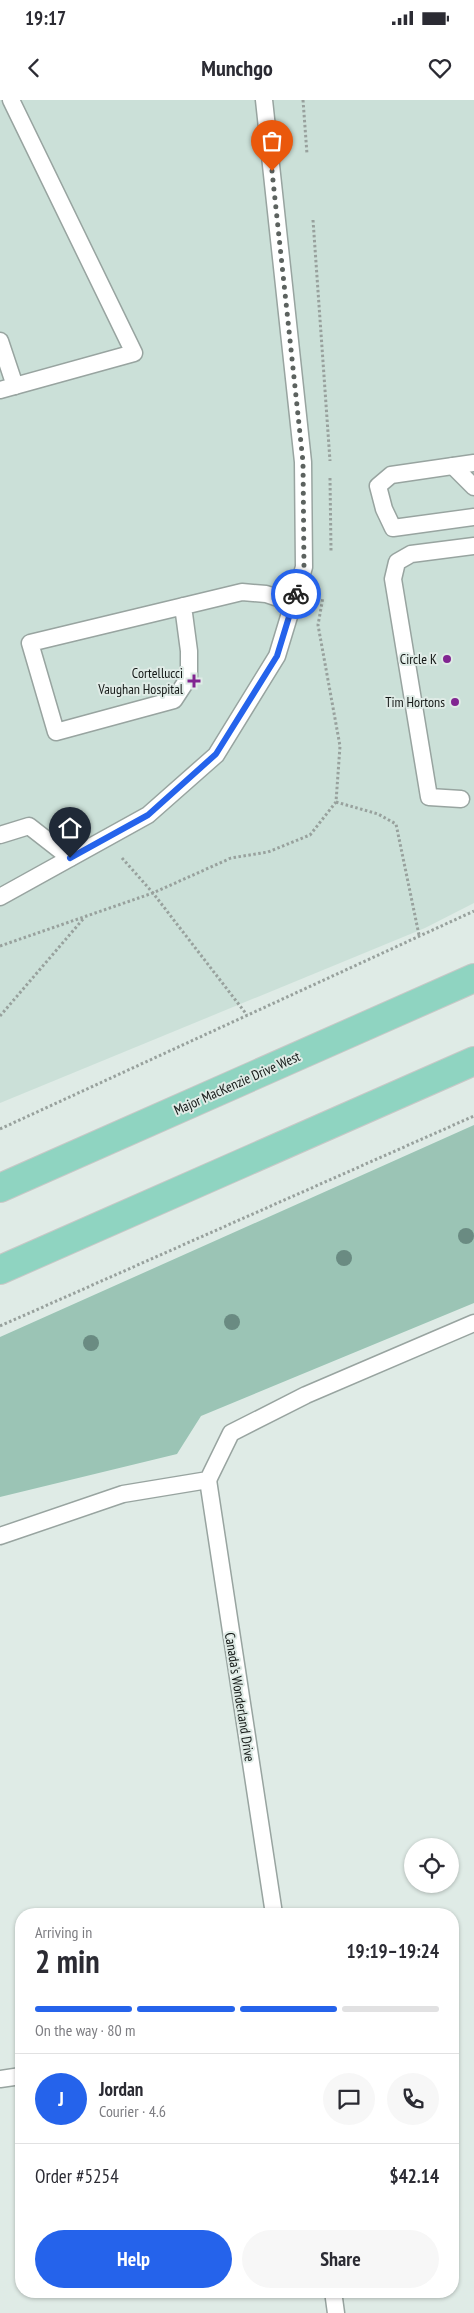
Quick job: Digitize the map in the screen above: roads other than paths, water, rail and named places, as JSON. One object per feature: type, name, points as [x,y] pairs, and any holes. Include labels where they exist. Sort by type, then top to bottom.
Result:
[{"type":"main road","name":"Major MacKenzie Drive West","points":[[0,1188],[474,978]]},
{"type":"main road","points":[[0,1270],[474,1061]]},
{"type":"lane","points":[[0,342],[7,388],[134,354],[12,100]]},
{"type":"lane","points":[[0,897],[148,815],[216,754],[277,656],[304,567],[303,462],[264,100]]},
{"type":"lane","points":[[474,463],[391,475],[378,486],[384,509],[393,528],[474,517]]},
{"type":"lane","points":[[453,466],[474,487]]},
{"type":"lane","points":[[462,799],[429,797],[393,579],[397,562],[411,554],[474,546]]},
{"type":"lane","points":[[183,606],[189,652],[189,677],[174,700],[56,732],[30,642],[242,592],[266,594],[293,603]]},
{"type":"lane","points":[[0,835],[29,826],[70,858]]},
{"type":"lane","points":[[0,1536],[123,1494],[208,1480],[231,1433],[306,1395],[474,1323]]},
{"type":"lane","name":"Canada's Wonderland Drive","points":[[208,1480],[273,1908]]},
{"type":"lane","points":[[0,2080],[15,2077]]},
{"type":"lane","points":[[334,2298],[336,2313]]},
{"type":"place","name":"Circle K","points":[[447,659]]},
{"type":"place","name":"Cortellucci Vaughan Hospital","points":[[194,681]]},
{"type":"place","name":"Tim Hortons","points":[[455,702]]}]
